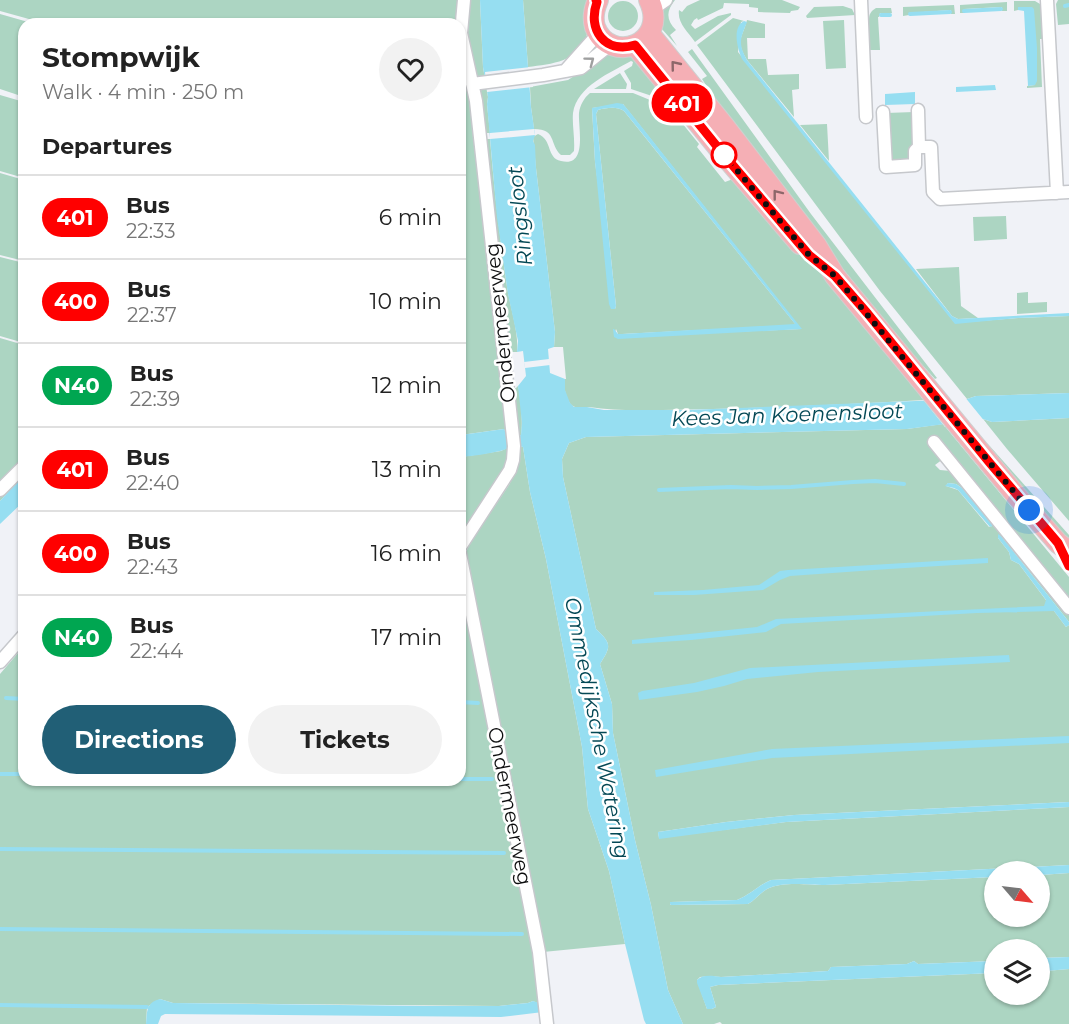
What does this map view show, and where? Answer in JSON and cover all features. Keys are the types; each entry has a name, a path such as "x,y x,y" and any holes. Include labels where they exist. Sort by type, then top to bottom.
{"main road":[{"path":"597,1 593,12 594,23 604,39 623,47 642,39 653,24 656,3"},
{"path":"642,39 725,127 816,244 835,276 976,447 1064,547 1069,566"}],"street":[{"name":"Ondermeerweg","path":"462,18 464,0"},
{"path":"861,0 866,117"},
{"path":"883,112 886,167 915,165 915,150 919,147 932,147 933,192 940,199 1063,192 1047,0"},
{"path":"472,84 565,71 604,39"},
{"name":"Ondermeerweg","path":"466,56 476,101 513,441 513,460 510,470 466,538"},
{"path":"918,110 919,147"},
{"path":"934,442 1069,608"},
{"path":"0,490 18,472"},
{"name":"Ondermeerweg","path":"466,584 539,952 547,1024"},
{"path":"0,662 18,642"}],"green space":[{"path":"0,0 480,0 483,67 488,97 490,133 486,133 486,139 490,139 504,269 517,336 517,352 509,352 513,388 518,386 520,397 521,435 507,437 504,429 466,434 466,18 25,18 0,11"},
{"path":"523,0 588,0 587,34 578,51 555,63 528,67"},
{"path":"670,0 675,0 668,15 670,23 676,30 670,35 677,46 661,28 663,27 663,13"},
{"path":"700,0 782,0 800,7 790,13 758,12 758,8 749,7 749,4 724,3 723,8 694,20 691,25 695,29 718,16 731,13 695,42 681,23 679,10 682,12 687,6"},
{"path":"1058,0 1069,0 1069,4 1065,4 1064,7 1069,7 1069,24 1058,25 1056,4"},
{"path":"623,1 634,5 638,16 634,27 623,31 612,27 608,16 612,5"},
{"path":"1014,1 1035,1 1040,4 1040,10 1043,10 1044,39 1040,39 1042,87 1027,88 1027,86 1035,85 1032,7 1018,7 1018,10 1014,11"},
{"path":"1007,2 1007,11 1002,11 1002,7 964,9 964,13 960,13 960,5"},
{"path":"954,5 955,14 951,14 951,10 909,13 903,16 903,7"},
{"path":"843,6 852,9 855,15 807,18 806,16 814,7"},
{"path":"876,8 891,8 892,13 880,13 878,17 880,50 867,50 866,20 869,20 869,16"},
{"path":"0,14 18,19 18,95 0,89"},
{"path":"733,18 744,21 741,22 738,52 955,323 1069,316 1069,393 976,396 967,399 880,291 697,45"},
{"path":"747,20 765,24 765,38 747,38 748,59 766,59 768,75 799,74 799,89 792,90 794,117 743,53 740,44"},
{"path":"844,20 846,68 826,69 823,21"},
{"path":"692,49 811,214 937,378 935,379 907,348 750,153 702,79 707,76 688,52"},
{"path":"613,53 631,55 685,120 652,96 631,89 631,83 624,71 632,66 631,61 596,81 581,95 573,113 574,151 570,155 561,155 549,134 534,129 530,87 568,80"},
{"path":"620,73 627,84 626,89 594,89"},
{"path":"590,93 633,93 650,100 682,123 699,144 697,147 725,182 733,179 837,291 911,377 906,378 924,400 662,410 616,410 572,405 567,399 565,390 563,347 554,347 555,332 533,137 538,134 543,137 556,159 569,162 575,158 580,145 579,113","holes":["623,104 801,329 614,337 616,329 618,334 622,334 796,325 624,111 611,108 598,110 596,114 615,309 595,162 592,108"]},
{"path":"0,95 18,100 18,176 0,171"},
{"path":"914,112 914,163 889,164 886,113"},
{"path":"827,124 829,161 800,125"},
{"path":"0,173 18,178 18,260 0,255"},
{"path":"1006,216 1007,239 974,241 973,217"},
{"path":"0,257 18,262 18,341 0,336"},
{"path":"959,267 961,306 978,318 958,319 952,316 916,269"},
{"path":"1028,292 1028,303 1047,302 1047,312 1017,314 1017,293"},
{"path":"0,338 18,343 18,482 0,501"},
{"path":"1069,418 1069,521 983,419 992,422"},
{"path":"943,424 1069,577 1069,603 935,438 931,440 943,459 935,465 940,470 951,471 960,478 1069,615 1069,622 1002,537 998,535 1009,552 1011,560 1019,564 1066,627 1069,625 1069,802 794,815 658,832 659,838 786,822 1069,807 1069,865 1050,866 1050,861 984,861 984,869 771,880 737,900 671,902 670,904 748,904 767,889 788,884 825,885 984,877 984,927 1050,927 1050,874 1069,873 1069,957 1050,958 1050,939 984,939 984,961 918,964 914,961 907,964 831,967 828,971 710,976 700,977 697,980 707,1009 716,1007 710,987 718,985 984,973 984,1005 1050,1005 1050,971 1069,969 1069,1024 722,1024 720,1022 683,1024 668,990 613,733 612,704 600,664 608,645 596,629 563,477 562,459 569,443 586,437 907,429","holes":["948,483 962,488 992,524 992,526 989,527 958,490 946,486"]},
{"path":"987,443 1069,535 1069,541 1019,486"},
{"path":"520,446 523,447 530,492 546,559 582,747 588,809 609,871 625,944 543,952 466,567 466,552 470,543 509,485 515,472"},
{"path":"509,447 508,462 501,477 466,529 466,456 501,451"},
{"path":"466,615 537,973 541,1005 533,1001 499,1006 173,1003 160,999 147,1007 146,1024 0,1024 0,674 18,653 18,786 466,786"}],"water":[{"path":"480,0 523,0 535,135 533,141 555,332 554,347 548,349 550,373 565,379 565,390 574,407 604,410 688,410 1069,393 1069,418 992,422 983,419 907,429 586,437 569,443 562,459 563,477 596,629 608,645 600,664 612,704 613,733 668,990 683,1024 646,1024 644,1020 609,871 588,809 582,747 546,559 530,492 523,447 514,446 490,453 466,456 466,434 504,429 508,437 521,435 518,386 526,376 523,351 517,352 518,341 508,294 497,217 488,97 483,67"},
{"path":"1018,7 1034,9 1037,48 1035,85 1028,86 1024,11 1018,10"},
{"path":"747,22 741,45 747,60 952,316 958,319 1069,313 1069,316 955,324 742,59 737,44 737,33 740,24"},
{"path":"995,85 996,90 956,92 956,87"},
{"path":"915,92 915,104 885,105 885,94"},
{"path":"623,104 629,111 802,329 618,339 614,337 613,329 618,334 622,334 795,324 624,111 618,108 598,110 596,114 616,306 615,309 611,309 595,162 592,108"},
{"path":"18,482 18,507 0,524 0,501"},
{"path":"948,483 962,488 993,524 992,526 990,527 958,490 945,486"},
{"path":"998,534 1069,622 1069,625 1066,627 1054,611 977,613 781,624 766,632 632,644 632,640 757,627 776,619 1044,606 1046,600 1019,564 1011,560"},
{"path":"988,558 988,563 790,576 763,590 694,595 654,595 654,592 759,585 780,571 788,570"},
{"path":"1009,655 1010,662 818,672 747,679 697,692 639,700 638,693 694,683 750,668"},
{"path":"1069,736 1069,743 772,758 656,777 655,770 772,749"},
{"path":"1069,802 1069,807 786,822 659,839 658,832 794,815"},
{"path":"1069,865 1069,873 1050,874 1050,866"},
{"path":"984,869 984,877 825,885 788,884 767,889 748,904 670,904 670,902 737,900 771,880"},
{"path":"1069,957 1069,969 1050,971 1050,958"},
{"path":"914,961 918,964 984,961 984,973 718,985 710,987 716,1007 712,1009 707,1009 697,983 699,978 705,976 828,971 831,967 907,964"},
{"path":"160,999 173,1003 424,1006 499,1006 533,1001 539,1003 543,1012 501,1017 165,1014 161,1016 158,1024 146,1024 150,1005"}],"pier":[{"path":"531,67 533,87 487,92 485,72"},
{"path":"534,129 535,135 490,139 490,133"},
{"path":"549,359 550,365 525,368 524,362"},
{"path":"964,396 986,423 945,427 921,397"}],"waterway":[{"path":"1065,6 1069,5"},
{"path":"964,11 1001,9"},
{"path":"910,14 950,12"},
{"path":"881,15 890,15"},
{"path":"659,490 791,487 875,481 904,484"},
{"path":"6,698 18,699"},
{"path":"466,702 478,703"},
{"path":"0,774 18,774"},
{"path":"466,779 492,779"},
{"path":"0,849 504,853"},
{"path":"0,929 522,934"},
{"path":"0,1005 147,1007"}],"bus line":[{"name":"401","path":"596,0 593,12 598,33 604,40 616,46 635,45 809,255 835,276 868,314 1015,494 1058,543 1069,566"}],"route":[{"path":"724,155 809,255 835,276 1029,510"}],"water label":[{"name":"Ringsloot","path":"520,216"},
{"name":"Kees Jan Koenensloot","path":"787,415"},
{"name":"Ommedijksche Watering","path":"597,728"}]}
